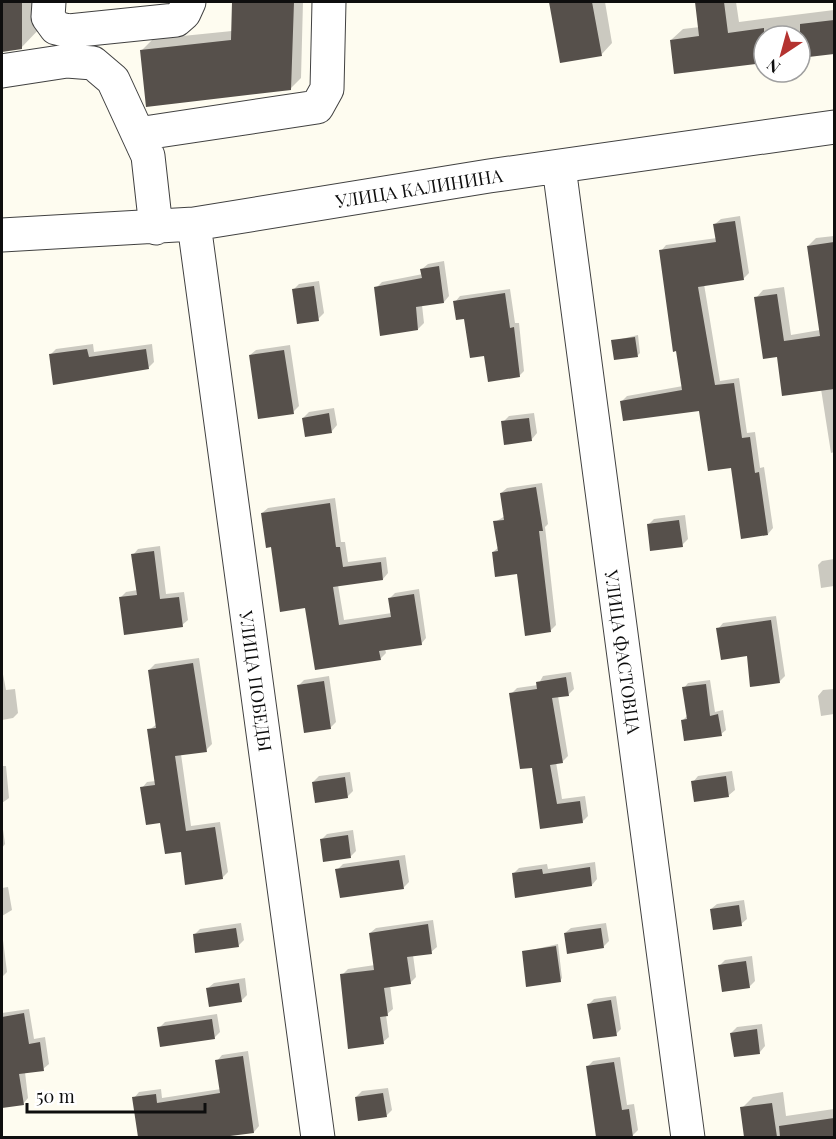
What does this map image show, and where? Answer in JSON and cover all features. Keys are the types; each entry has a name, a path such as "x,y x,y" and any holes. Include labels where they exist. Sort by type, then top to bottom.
{"street":[{"path":"49,2 48,16 68,46 93,63 113,81 148,156 156,228"},
{"path":"2,71 68,46 176,20 184,13 189,2"},
{"path":"138,134 317,107 327,89 329,2"},
{"name":"УЛИЦА КАЛИНИНА","path":"2,235 156,228 194,224 559,167 834,128"},
{"name":"УЛИЦА ФАСТОВЦА","path":"559,167 688,1137"},
{"name":"УЛИЦА ПОБЕДЫ","path":"194,224 318,1137"}],"building":[{"path":"2,2 22,2 22,49 2,52"},
{"path":"232,2 294,2 291,90 146,107 140,50 231,40"},
{"path":"549,2 592,2 602,56 560,63"},
{"path":"695,2 724,2 728,33 752,30 752,64 674,74 670,40 699,36"},
{"path":"834,20 834,54 812,57 812,24 800,24"},
{"path":"735,221 744,280 698,287 715,385 734,383 742,438 750,437 755,473 759,472 768,535 741,539 731,468 708,471 699,411 623,421 620,401 682,390 676,351 673,352 659,250 716,242 713,224"},
{"path":"834,242 834,389 782,396 777,357 763,359 754,297 777,294 784,341 820,336 807,246"},
{"path":"439,266 444,303 416,307 418,330 380,336 374,287 422,278 420,269"},
{"path":"314,286 319,321 297,324 292,289"},
{"path":"505,293 510,328 514,327 520,377 488,382 484,356 470,358 464,319 456,320 453,301"},
{"path":"635,337 638,357 614,360 611,340"},
{"path":"87,349 89,357 146,349 149,369 53,385 49,354"},
{"path":"284,350 294,414 258,419 249,355"},
{"path":"329,413 332,433 305,437 302,418"},
{"path":"529,418 532,441 504,445 501,421"},
{"path":"536,487 543,531 539,531 551,632 525,636 517,574 495,577 492,552 498,551 493,521 504,520 500,493"},
{"path":"330,503 336,547 340,547 343,567 381,562 383,580 333,587 339,625 391,617 388,598 414,594 422,645 379,651 381,660 315,670 305,608 280,612 271,547 266,548 261,513"},
{"path":"679,520 683,547 650,551 647,524"},
{"path":"154,551 160,599 179,597 183,627 124,635 119,597 137,595 131,554"},
{"path":"771,620 780,683 750,687 747,656 721,660 716,628"},
{"path":"193,663 207,752 175,756 186,831 215,827 223,879 185,885 181,852 165,854 160,823 146,825 140,787 155,785 147,729 156,728 148,670"},
{"path":"566,677 569,696 552,698 563,763 550,765 557,804 580,801 583,823 540,829 532,768 520,769 509,693 537,689 536,682"},
{"path":"324,681 331,729 304,733 297,685"},
{"path":"706,684 710,716 718,714 722,736 684,741 681,720 687,719 682,687"},
{"path":"726,776 729,797 694,802 691,781"},
{"path":"345,777 348,798 315,803 312,782"},
{"path":"348,835 351,858 323,862 320,839"},
{"path":"399,860 404,889 340,898 335,869"},
{"path":"590,867 592,886 515,898 512,873 542,869 543,874"},
{"path":"739,905 742,926 713,930 710,909"},
{"path":"428,924 432,954 407,957 411,984 384,988 388,1016 380,1017 384,1044 348,1049 340,974 374,970 369,933"},
{"path":"236,928 239,947 195,953 193,934"},
{"path":"601,928 604,948 567,954 564,933"},
{"path":"556,946 561,982 526,987 522,951"},
{"path":"746,961 750,988 722,992 718,965"},
{"path":"239,983 242,1002 209,1007 206,988"},
{"path":"611,1000 617,1036 593,1039 587,1004"},
{"path":"24,1013 29,1044 40,1042 44,1071 19,1074 24,1105 2,1108 2,1017"},
{"path":"212,1019 215,1039 160,1047 157,1027"},
{"path":"757,1029 760,1054 734,1057 730,1033"},
{"path":"243,1056 254,1133 222,1137 138,1137 132,1097 156,1094 157,1103 220,1093 215,1060"},
{"path":"614,1062 622,1110 629,1109 633,1137 596,1137 586,1066"},
{"path":"383,1093 387,1117 358,1121 355,1097"},
{"path":"772,1103 777,1137 744,1137 740,1107"},
{"path":"834,1118 834,1137 780,1137 779,1126"}]}
